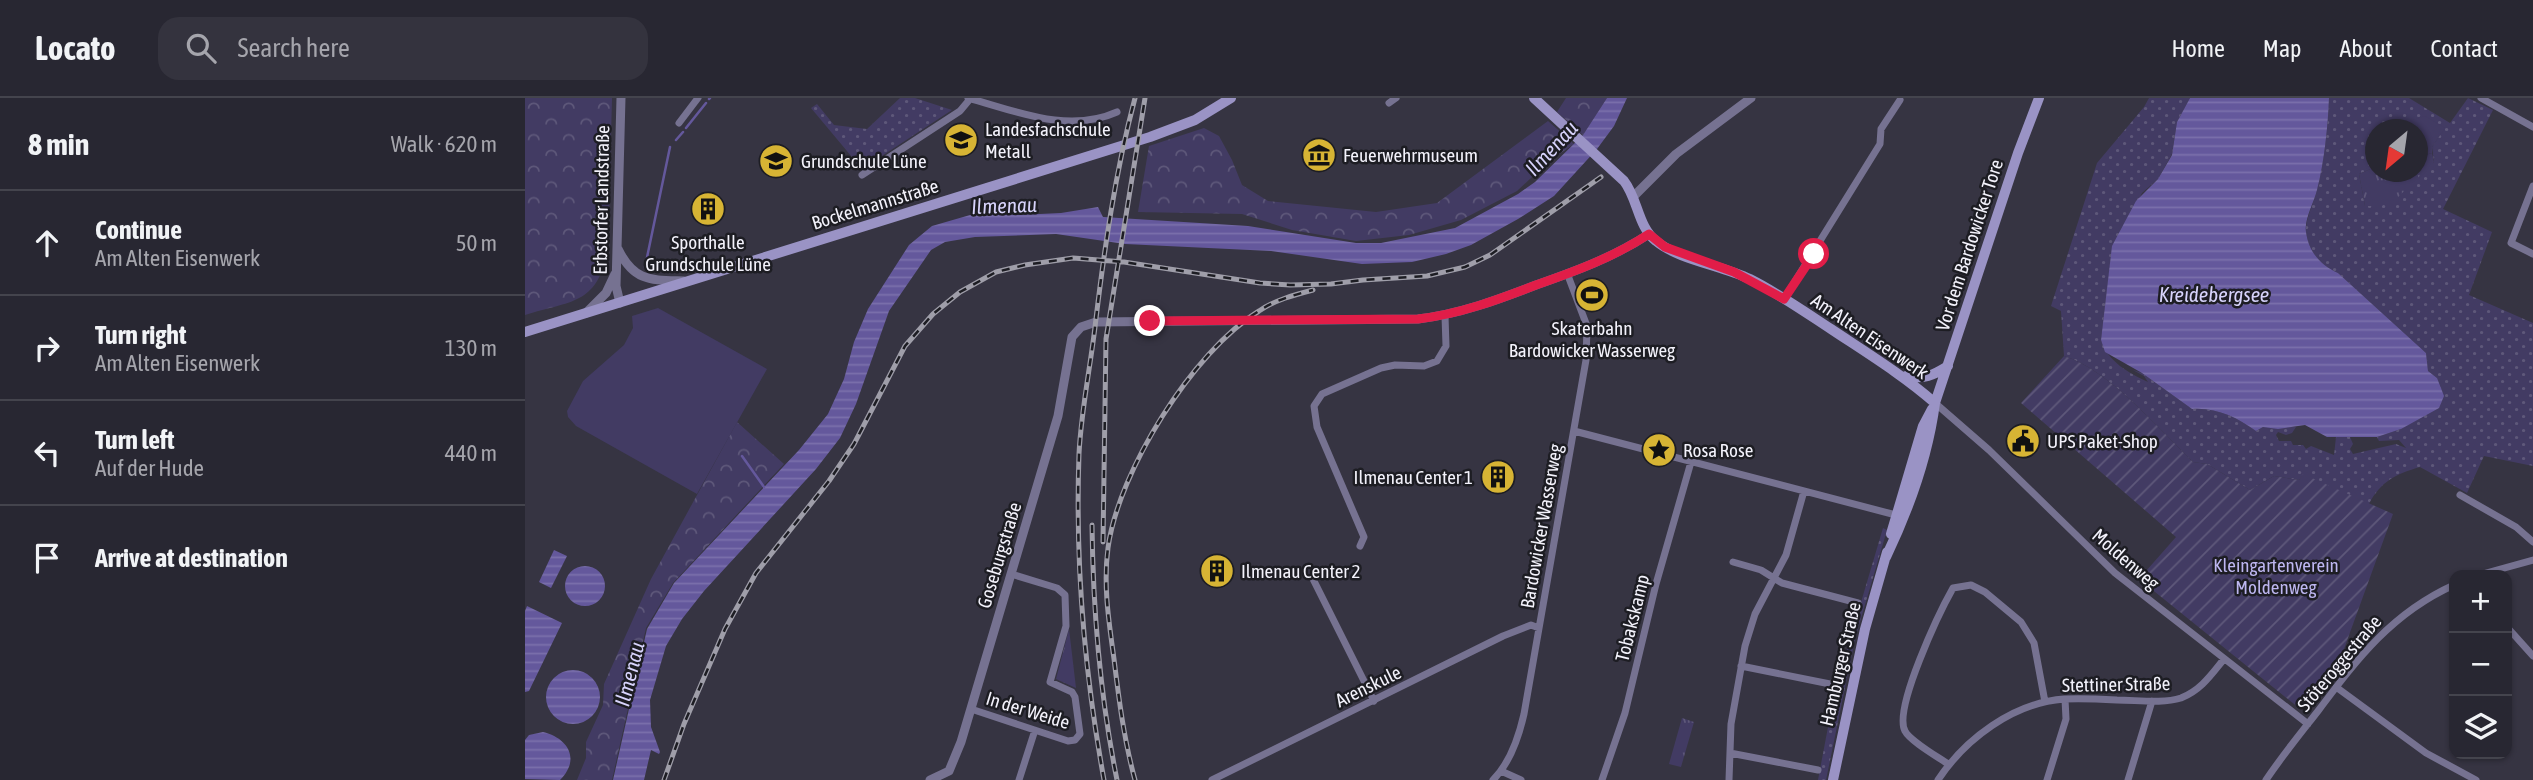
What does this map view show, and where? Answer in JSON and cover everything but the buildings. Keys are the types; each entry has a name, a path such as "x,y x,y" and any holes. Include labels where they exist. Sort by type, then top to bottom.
{"main road":[{"name":"Bockelmannstraße","path":"525,332 1150,137 1195,120 1231,98"},
{"path":"1534,98 1624,181 1635,196 1649,234"},
{"name":"Vor dem Bardowicker Tore","path":"1886,557 1923,426 1935,403 2018,153 2039,98"},
{"name":"Am Alten Eisenwerk","path":"1649,234 1665,247 1734,272 1784,299 1901,375 1935,403"},
{"path":"1901,375 1927,377 1948,366"},
{"name":"Vor dem Bardowicker Tore","path":"1886,557 1905,518 1931,429 1935,403"},
{"name":"Hamburger Straße","path":"1833,780 1865,629 1886,557"}],"street":[{"name":"Erbstorfer Landstraße","path":"620,303 616,286 621,98"},
{"path":"678,123 698,98"},
{"path":"862,175 960,111 969,98 996,102 1042,118 1073,122 1099,119 1117,112"},
{"path":"1389,103 1396,98"},
{"path":"1635,196 1677,154 1751,98"},
{"path":"2481,98 2533,127"},
{"name":"Am Alten Eisenwerk","path":"1784,299 1879,144 1881,129 1900,100"},
{"path":"2533,186 2511,243 2533,254"},
{"path":"1360,546 1364,537 1317,427 1314,406 1322,394 1381,368 1395,365 1424,366 1437,361 1443,356 1446,346 1445,316 1611,257 1649,234"},
{"path":"617,248 628,267 639,276 686,281"},
{"path":"586,313 606,293 617,269"},
{"name":"Bardowicker Wasserweg","path":"1493,780 1501,771 1522,721 1574,431 1588,336 1587,326 1567,273"},
{"name":"Goseburgstraße","path":"930,780 949,771 971,709 1058,416 1072,337 1081,327 1096,321 1418,319 1445,316"},
{"name":"Moldenweg","path":"1935,403 1983,444 2115,572 2308,724"},
{"path":"1574,431 1896,515"},
{"name":"Tobakskamp","path":"1602,780 1626,707 1655,584 1691,462"},
{"path":"1729,780 1732,717 1741,666 1755,614 1792,540 1804,491"},
{"path":"2460,495 2516,527 2533,542"},
{"path":"2498,570 2533,560"},
{"path":"1733,562 1761,569 1782,583 1858,603"},
{"name":"In der Weide","path":"971,709 1068,741 1075,740 1080,734 1075,696 1050,682 1066,626 1065,595 1057,588 1011,574"},
{"path":"1312,577 1374,701"},
{"path":"1948,764 1905,733 1903,723 1911,686 1926,640 1953,588 1971,585 1985,592 2021,622 2035,643 2045,702"},
{"name":"Stöteroggestraße","path":"2269,779 2336,687 2386,628 2422,601 2449,588"},
{"name":"Arenskule","path":"1212,780 1503,636 1531,625 1539,628"},
{"path":"2512,633 2533,656"},
{"name":"Stettiner Straße","path":"1938,780 1948,764 1971,740 2005,717 2045,702 2066,699 2178,699 2194,692 2224,659"},
{"path":"1741,666 1835,685"},
{"path":"2336,687 2417,747 2476,780"},
{"path":"2047,780 2066,719 2066,699"},
{"path":"2128,780 2152,701"},
{"path":"1019,780 1035,730"},
{"path":"1730,753 1818,769"},
{"path":"1501,771 1521,780"}],"green space":[{"path":"525,98 612,98 608,249 603,267 590,291 569,302 525,315"},
{"path":"900,98 915,98 952,110 862,169 811,108 817,104 834,125 867,129"},
{"path":"1566,98 1607,98 1583,135 1557,112"},
{"path":"2149,98 2190,98 2177,122 2172,154 2158,179 2142,193 2111,257 2101,340 2114,361 2148,382 2144,376 2133,370 2142,373 2192,409 2225,414 2256,431 2263,427 2296,427 2292,433 2286,435 2278,432 2276,435 2279,441 2291,441 2293,445 2303,445 2306,449 2311,446 2334,455 2336,437 2350,437 2353,454 2396,444 2406,448 2399,440 2379,441 2377,437 2401,429 2437,378 2428,371 2426,353 2338,273 2321,262 2310,246 2306,232 2322,168 2329,98 2409,98 2450,123 2468,98 2493,110 2443,209 2492,232 2469,295 2533,323 2533,466 2484,456 2467,493 2420,467 2390,480 2369,504 2303,475 2299,480 2274,476 2250,490 2207,464 2193,462 2149,417 2098,373 2064,356 2061,311 2051,306 2097,163"},
{"path":"2425,116 2445,128 2432,147 2432,153 2428,154 2428,119 2416,119"},
{"path":"1548,121 1574,144 1549,161 1517,191 1461,220 1409,235 1356,241 1292,230 1242,214 1138,212 1149,146 1204,128 1219,136 1242,185 1268,201 1376,212 1437,203"},
{"path":"2432,153 2434,162 2428,168 2428,154"},
{"path":"2365,171 2365,182 2413,182 2396,199 2381,206 2365,206 2359,174"},
{"path":"658,308 767,369 697,494 576,426 568,417 567,411 583,381 624,345 633,328 632,316"},
{"name":"Kleingartenverein Moldenweg","path":"2064,356 2098,373 2149,417 2193,462 2207,464 2250,490 2274,476 2299,480 2303,474 2393,514 2336,671 2308,704 2299,708 2139,579 2176,537 2021,403"},
{"path":"737,422 784,464 673,583 646,628 612,780 577,780 586,758 586,742 603,705 604,684 651,579"},
{"path":"1883,528 1887,530 1855,639 1826,780 1818,780 1835,690"},
{"path":"1069,629 1076,688 1056,679"},
{"path":"1682,718 1694,722 1681,767 1669,764"}],"water":[{"path":"1607,98 1627,98 1614,126 1597,149 1554,196 1471,245 1412,262 1362,264 1271,251 1125,244 1056,234 975,237 945,242 931,250 889,311 856,404 840,438 816,469 704,591 682,619 666,646 650,700 651,727 660,752 659,754 651,750 644,780 613,780 647,629 674,583 799,450 828,414 844,379 854,342 868,309 909,245 932,226 977,213 1061,213 1098,207 1103,217 1248,226 1356,243 1381,243 1455,228 1518,194 1535,182 1583,135"},
{"name":"Kreidebergsee","path":"2190,98 2329,98 2322,168 2306,227 2310,246 2321,262 2338,273 2426,353 2428,371 2437,378 2444,396 2439,408 2401,429 2377,437 2327,437 2305,425 2278,429 2263,427 2256,431 2225,414 2192,409 2142,373 2105,352 2101,340 2112,246 2136,201 2158,179 2172,155 2177,122"},
{"path":"554,550 567,556 551,588 539,582"},
{"path":"585,566 599,572 605,586 599,600 585,606 571,600 565,586 571,572"},
{"path":"527,606 562,623 529,691 525,692 525,611"},
{"path":"573,670 592,678 600,697 592,716 573,724 554,716 546,697 554,678"},
{"path":"543,732 559,739 569,750 570,764 560,780 525,779 525,740 529,735"}],"waterway":[{"path":"686,128 706,103"},
{"path":"676,140 683,132"},
{"path":"645,267 670,147"},
{"path":"742,456 764,487"}],"railway":[{"path":"1104,780 1086,658 1078,537 1079,454 1106,241 1135,98"},
{"path":"1103,542 1106,339 1145,98"},
{"path":"664,780 684,724 725,629 756,573 829,481 854,444 905,346 933,314 960,292 996,272 1073,258 1124,262 1260,283 1290,285 1427,276 1465,267 1490,255 1601,177"},
{"path":"1135,780 1120,705 1106,590 1108,548 1115,518 1143,450 1163,416 1209,354 1234,330 1265,307 1313,290"},
{"path":"1092,525 1099,653 1117,780"}],"place":[{"name":"Landesfachschule Metall","path":"961,140"},
{"name":"Feuerwehrmuseum","path":"1319,155"},
{"name":"Grundschule Lüne","path":"776,161"},
{"name":"Sporthalle Grundschule Lüne","path":"708,209"},
{"name":"Skaterbahn Bardowicker Wasserweg","path":"1592,295"},
{"name":"UPS Paket-Shop","path":"2023,441"},
{"name":"Rosa Rose","path":"1659,450"},
{"name":"Ilmenau Center 1","path":"1498,477"},
{"name":"Ilmenau Center 2","path":"1217,571"}],"route":[{"path":"1150,321 1418,319 1445,316 1611,257 1649,234 1655,241 1675,252 1734,272 1784,299 1814,254"}],"water label":[{"name":"Ilmenau","path":"1551,148"},
{"name":"Ilmenau","path":"1004,205"},
{"name":"Ilmenau","path":"629,674"}]}
